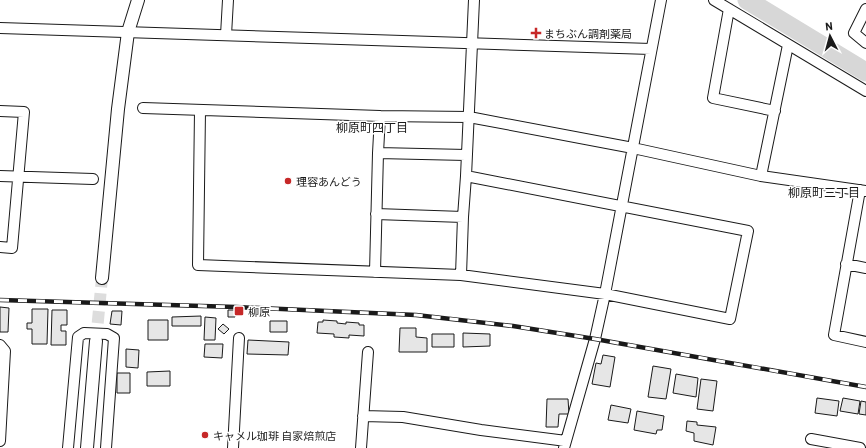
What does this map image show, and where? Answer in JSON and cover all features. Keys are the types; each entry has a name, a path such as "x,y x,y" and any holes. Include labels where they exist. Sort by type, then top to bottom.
{"street":[{"path":"102,278 118,109 128,32 138,0"},
{"path":"226,35 228,0"},
{"path":"461,275 474,0"},
{"path":"363,416 402,417 565,444 595,339 605,294 661,0"},
{"path":"714,0 866,91"},
{"path":"729,9 712,98 775,111"},
{"path":"866,9 854,33 866,42"},
{"path":"0,28 651,49"},
{"path":"761,176 788,45"},
{"path":"143,108 380,116 469,117 633,148 761,176 863,191 846,264 834,335 866,342"},
{"path":"0,111 24,112 12,248 0,247"},
{"path":"200,111 198,265 461,275 605,294 730,318 748,231 466,176"},
{"path":"375,272 380,116"},
{"path":"378,153 466,154"},
{"path":"0,176 93,179"},
{"path":"376,214 463,217"},
{"path":"846,264 866,268"},
{"path":"68,448 78,338 84,333 107,334 114,338 106,448"},
{"path":"233,448 239,338"},
{"path":"87,448 96,341"},
{"path":"0,345 6,351 0,441"},
{"path":"361,448 368,352"},
{"path":"811,439 860,448"}],"building":[{"path":"0,307 9,308 8,332 0,332"},
{"path":"32,309 48,309 47,344 32,344 32,329 27,329 27,323 32,323"},
{"path":"52,310 67,310 67,325 61,325 61,331 66,331 66,345 51,345"},
{"path":"228,310 235,310 235,317 228,317"},
{"path":"112,311 122,311 121,325 110,324"},
{"path":"201,316 201,326 172,326 172,317"},
{"path":"205,317 216,318 215,340 204,340"},
{"path":"148,320 168,320 168,340 148,340"},
{"path":"323,320 337,321 337,323 346,324 346,322 359,323 359,325 364,325 364,336 349,335 349,338 334,337 334,334 317,333 318,322 323,322"},
{"path":"270,321 287,321 287,332 270,332"},
{"path":"223,324 229,329 224,334 218,329"},
{"path":"400,328 416,328 416,337 427,338 427,352 399,352"},
{"path":"463,333 490,334 490,346 463,347"},
{"path":"432,334 454,334 454,347 432,347"},
{"path":"248,340 289,342 288,355 247,354"},
{"path":"205,344 223,344 222,358 204,357"},
{"path":"126,349 139,350 138,368 126,367"},
{"path":"603,355 615,357 610,387 592,384 596,363 601,364"},
{"path":"653,366 671,369 666,399 648,397"},
{"path":"170,371 170,386 147,386 147,372"},
{"path":"117,373 130,373 130,393 117,393"},
{"path":"676,374 698,378 696,397 673,393"},
{"path":"701,379 717,381 713,411 697,409"},
{"path":"817,398 839,401 837,416 815,413"},
{"path":"843,398 860,401 858,414 840,411"},
{"path":"547,399 568,399 569,414 559,414 558,427 546,427"},
{"path":"861,401 866,402 866,415 859,414"},
{"path":"611,405 631,409 628,423 608,420"},
{"path":"637,411 664,416 662,430 657,430 656,434 634,430"},
{"path":"687,421 697,422 697,425 716,427 713,445 694,441 694,433 686,431"}],"waterway":[{"path":"747,0 866,72"}],"tunnel":[{"path":"96,341 102,278"}],"railway":[{"path":"0,300 236,307 416,315 513,326 595,339 866,387"}],"place":[{"name":"まちぶん調剤薬局","path":"536,33"},
{"name":"理容あんどう","path":"288,181"},
{"name":"柳原","path":"239,311"},
{"name":"キャメル珈琲 自家焙煎店","path":"205,435"}],"district":[{"name":"柳原町四丁目","path":"372,127"},
{"name":"柳原町三丁目","path":"824,192"}]}
